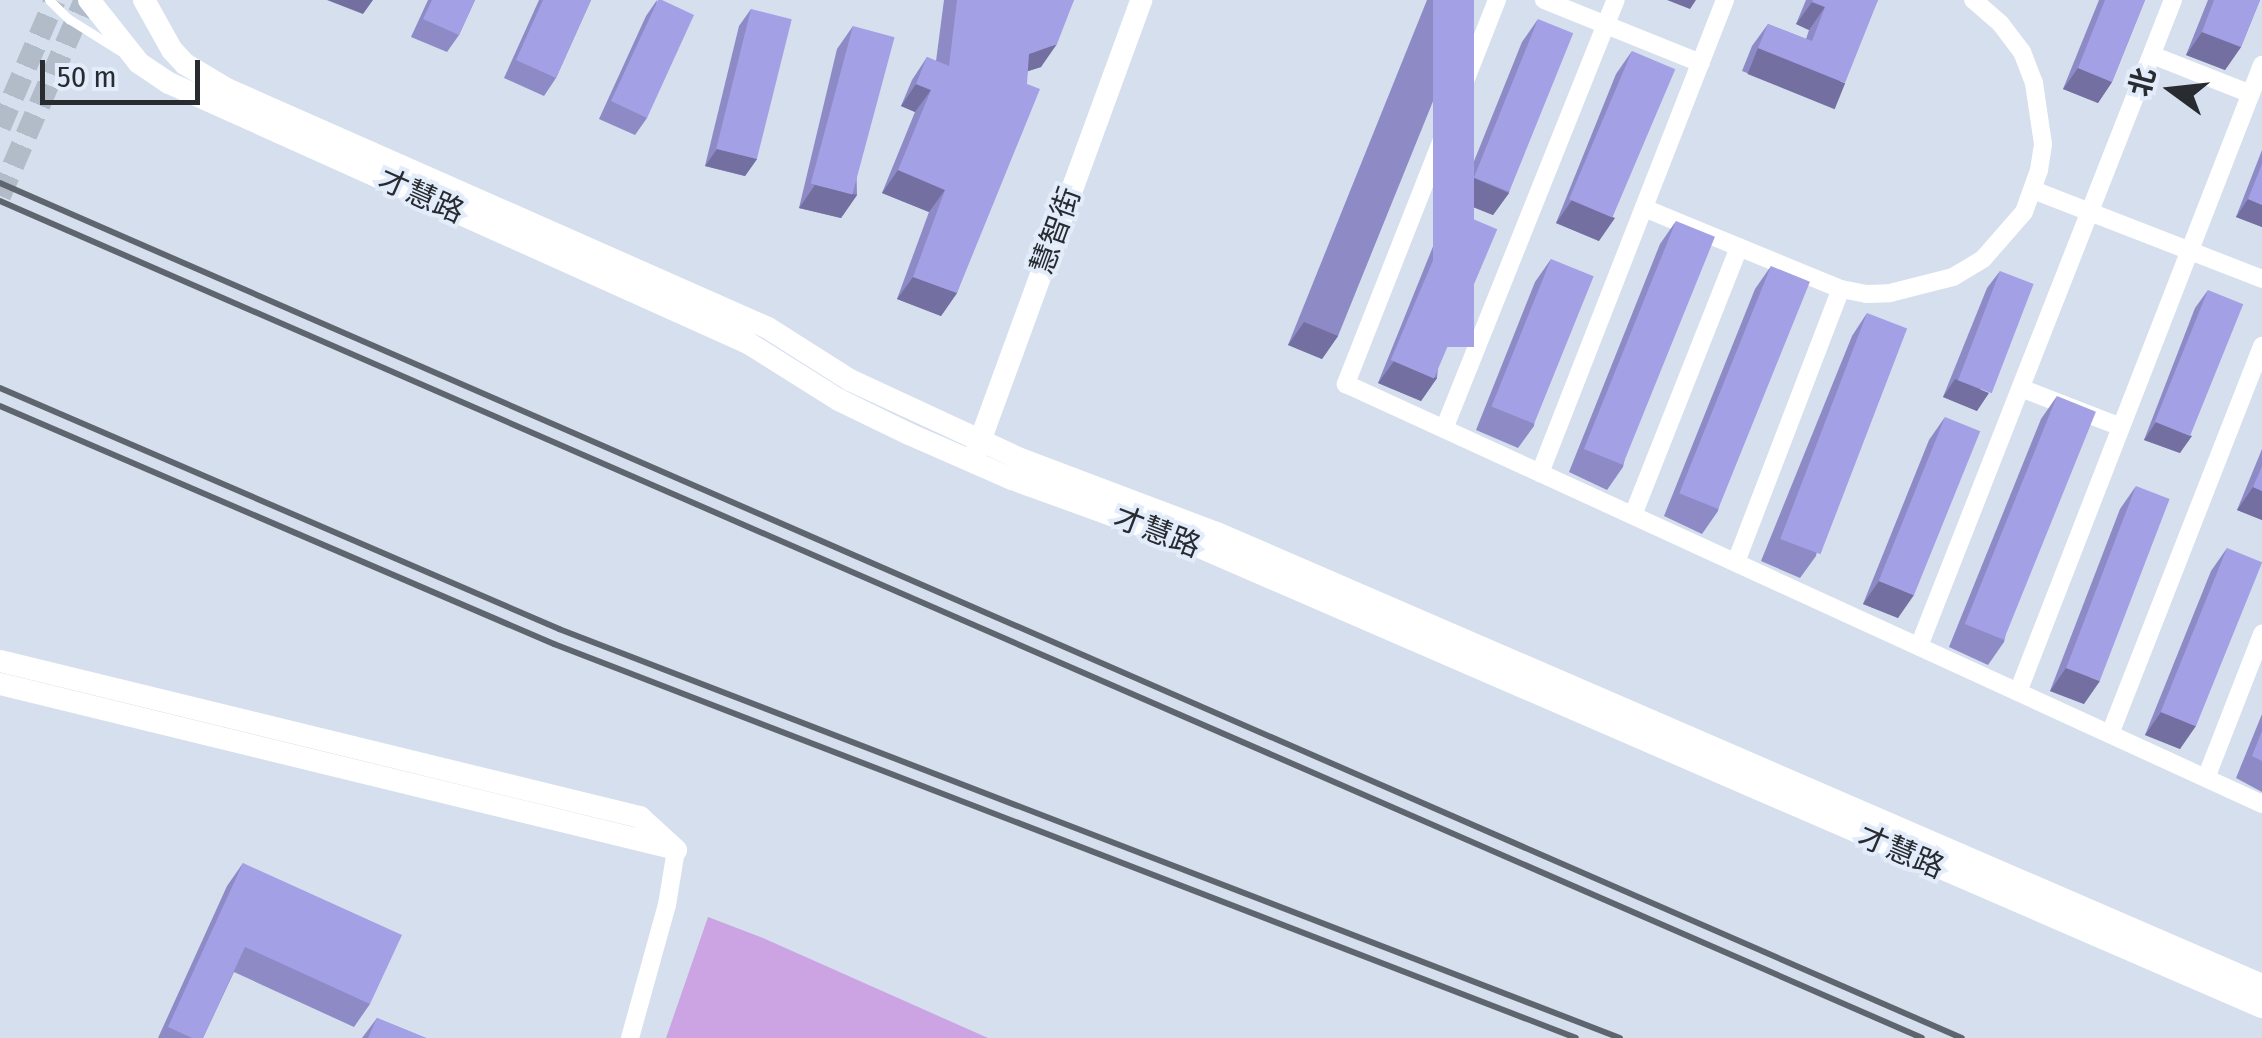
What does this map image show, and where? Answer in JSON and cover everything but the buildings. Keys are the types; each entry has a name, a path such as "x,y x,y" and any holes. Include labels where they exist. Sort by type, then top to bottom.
{"street":[{"name":"才慧路","path":"89,0 139,63 169,83 748,342 838,400 1201,526 2262,986"},
{"name":"才慧路","path":"144,0 172,50 186,64 227,88 768,328 969,448 2262,1007"},
{"name":"慧智街","path":"969,448 1126,0"},
{"name":"慧智街","path":"969,448 1141,0"},
{"path":"1496,0 1346,384 2262,804"},
{"path":"1544,0 1701,63"},
{"path":"1444,429 1616,0"},
{"path":"1540,473 1725,0"},
{"path":"1644,208 1841,289 1890,293 1953,277 1983,259 2008,234 2033,190 2043,144 2034,83 2022,52 2002,24 1973,0"},
{"path":"1919,646 2173,0"},
{"path":"2152,55 2251,94"},
{"path":"2018,692 2262,65"},
{"path":"2033,190 2262,280"},
{"path":"1633,516 1739,247"},
{"path":"1736,562 1841,289"},
{"path":"2110,734 2262,346"},
{"path":"2021,388 2121,427"},
{"path":"2206,778 2262,634"},
{"path":"0,661 640,816 676,850"},
{"path":"0,684 676,850"},
{"path":"630,1038 667,905 676,850"}],"lane":[{"path":"50,0 68,18 139,63"}],"shaded area":[{"path":"708,917 763,938 988,1038 666,1038"}],"tunnel":[{"path":"0,127 55,0"},
{"path":"0,196 85,0"}],"railway":[{"path":"0,183 1962,1038"},
{"path":"0,201 1922,1038"},
{"path":"0,388 559,629 1620,1038"},
{"path":"0,406 554,644 1576,1038"}]}
